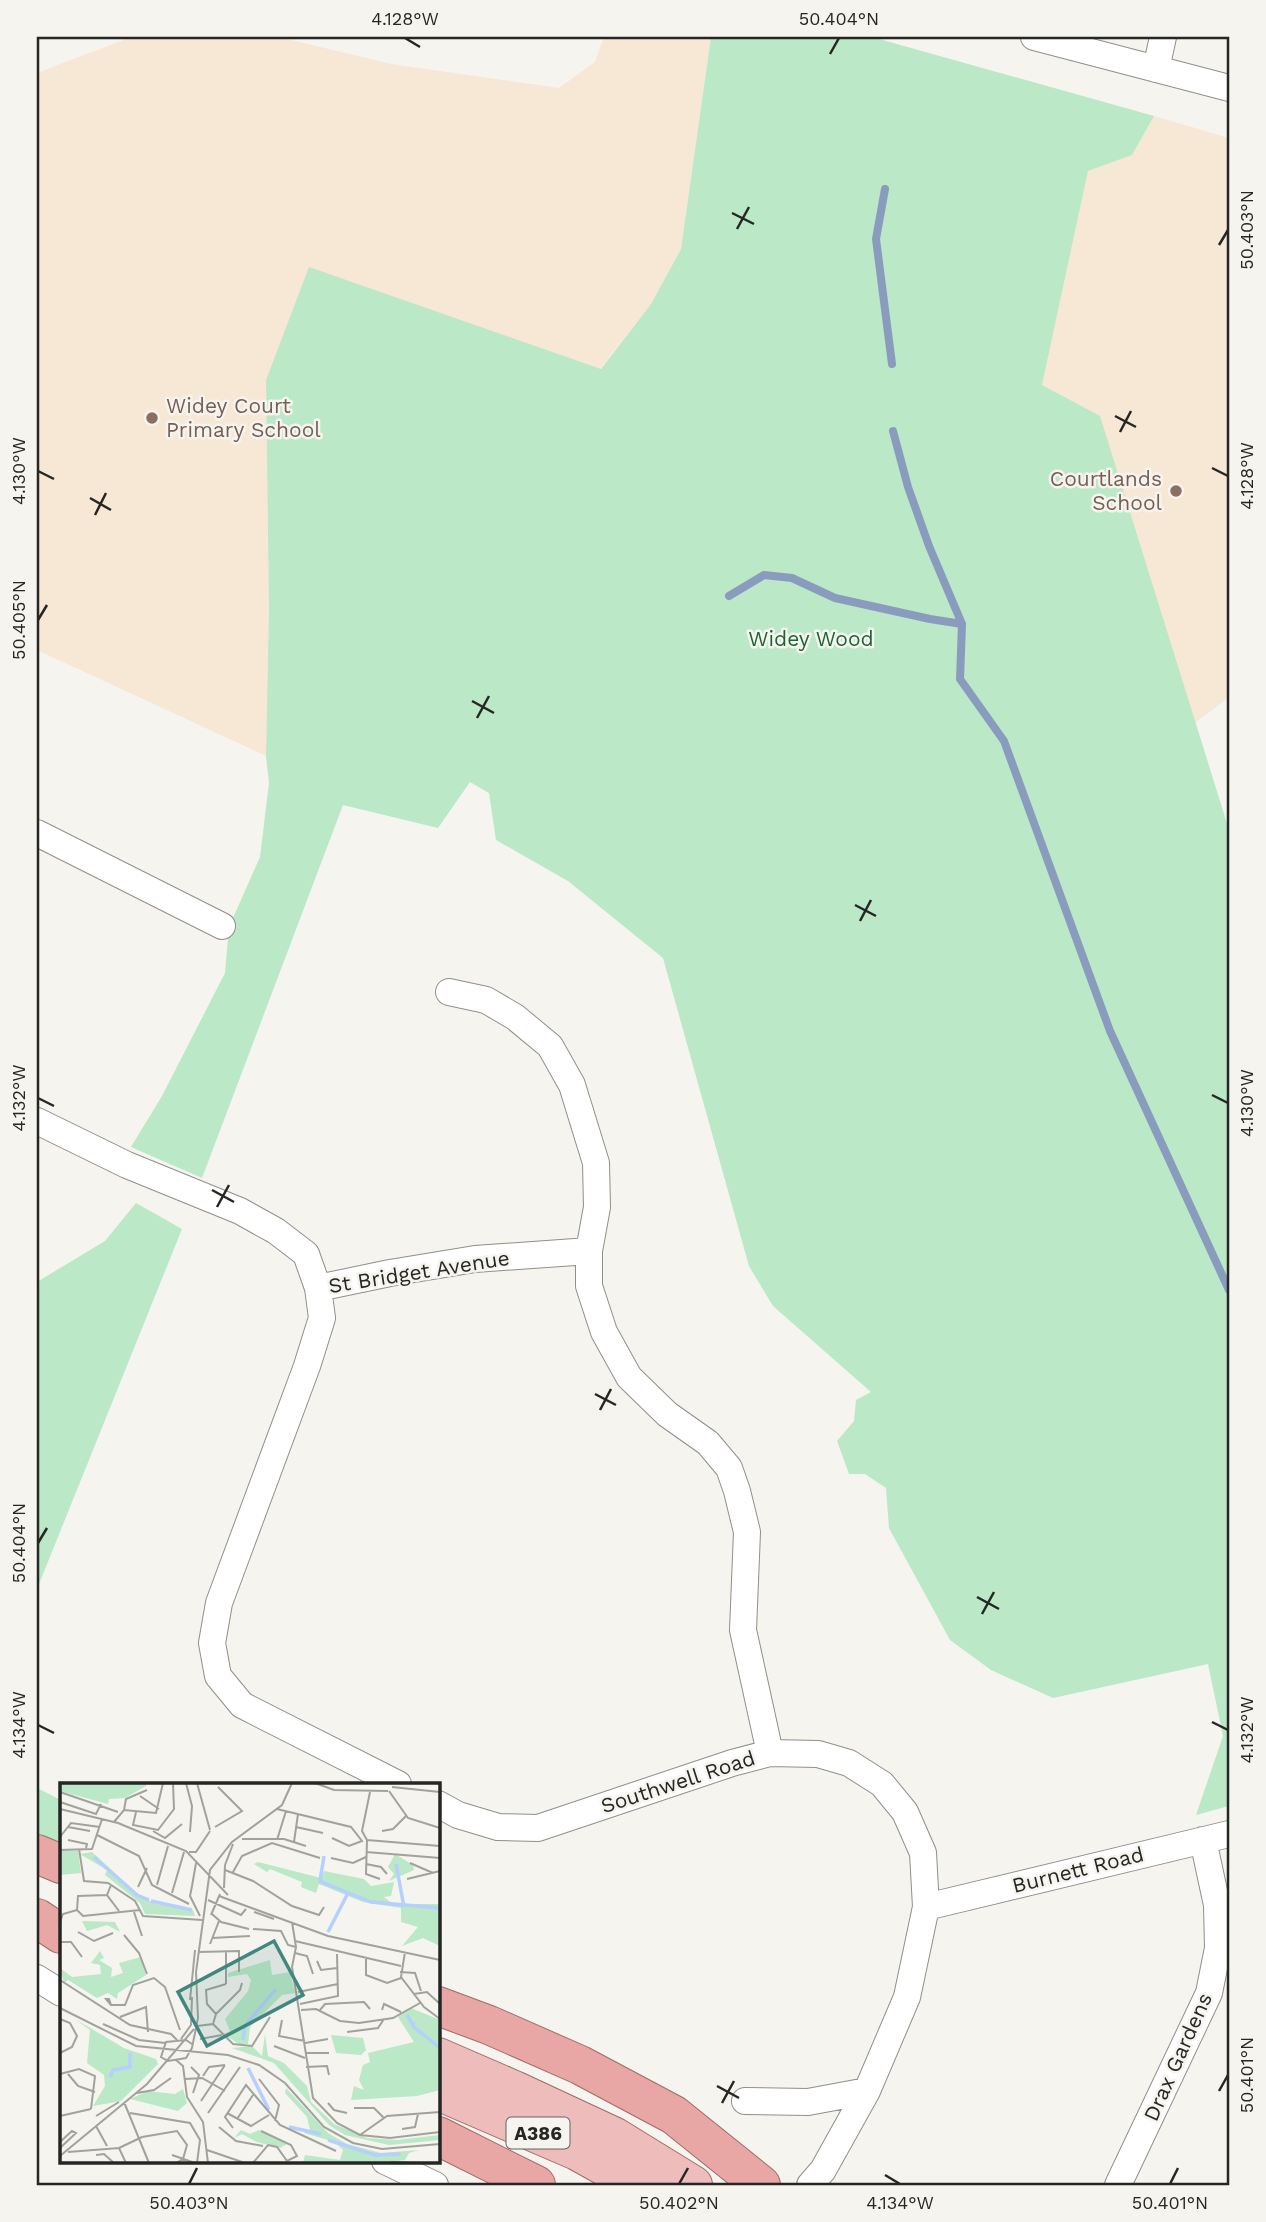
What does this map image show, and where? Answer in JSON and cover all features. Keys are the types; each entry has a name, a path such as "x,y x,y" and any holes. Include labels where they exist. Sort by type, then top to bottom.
{"highway":[{"path":"37,1854 60,1864"},
{"path":"37,1916 60,1933"},
{"path":"439,2006 580,2065 674,2115 761,2185"},
{"path":"439,2136 536,2185"}],"main road":[{"path":"37,1866 60,1880"},
{"path":"37,1916 60,1925"},
{"name":"A386","path":"439,2057 615,2137 693,2185"},
{"name":"A386","path":"439,2091 577,2151 636,2184"}],"street":[{"path":"1034,37 1229,88"},
{"path":"1156,69 1163,37"},
{"path":"37,833 222,926"},
{"path":"449,992 486,1000 514,1017 550,1046 572,1085 596,1163 597,1207 589,1251 589,1286 604,1332 629,1377 667,1414 708,1443 729,1468 737,1491 747,1532 743,1630 770,1753"},
{"path":"37,1121 127,1165 240,1211 276,1230 306,1254 318,1288 322,1318 307,1366 219,1603 212,1643 218,1676 242,1705 396,1783"},
{"name":"St Bridget Avenue","path":"318,1288 475,1259 589,1251"},
{"name":"Southwell Road","path":"439,1805 458,1815 498,1827 538,1828 732,1763 770,1753 818,1754 849,1763 881,1784 905,1812 923,1853 926,1907 907,1997 867,2091 822,2170 810,2185"},
{"name":"Burnett Road","path":"926,1907 1229,1834"},
{"name":"Drax Gardens","path":"1118,2185 1209,1993 1218,1948 1217,1905 1203,1840"},
{"path":"37,1978 60,1992"},
{"path":"746,2101 808,2102 867,2091"},
{"path":"387,2162 435,2185"}],"shaded area":[{"name":"Widey Court Primary School","path":"279,37 391,64 559,88 595,62 604,37 711,37 681,249 651,304 600,369 309,268 266,380 269,609 266,756 37,650 37,73 129,38"},
{"name":"Courtlands School","path":"1154,116 1229,138 1229,697 1195,723 1100,417 1042,385 1088,171 1132,155"}],"green space":[{"name":"Widey Wood","path":"711,37 872,37 1154,116 1132,155 1088,171 1042,385 1100,416 1229,830 1229,1806 1196,1815 1223,1736 1208,1664 1053,1698 991,1670 950,1640 889,1528 886,1488 865,1474 849,1474 837,1441 854,1421 856,1400 871,1392 773,1306 749,1266 663,958 568,881 496,840 489,793 470,782 438,828 343,805 202,1178 131,1147 162,1096 225,973 229,927 260,857 269,783 266,756 269,609 266,380 309,267 601,369 651,304 681,249"},
{"path":"136,1203 182,1229 37,1589 37,1282 105,1241"},
{"path":"37,1788 60,1800 60,1852 37,1840"}],"waterway":[{"path":"885,189 876,239 892,364"},
{"path":"893,431 908,487 929,546 962,624 960,679 1004,741 1110,1031 1229,1290"},
{"path":"729,596 764,575 792,578 835,598 962,624"}],"place":[{"name":"Widey Court Primary School","path":"152,418"},
{"name":"Courtlands School","path":"1176,491"}]}
